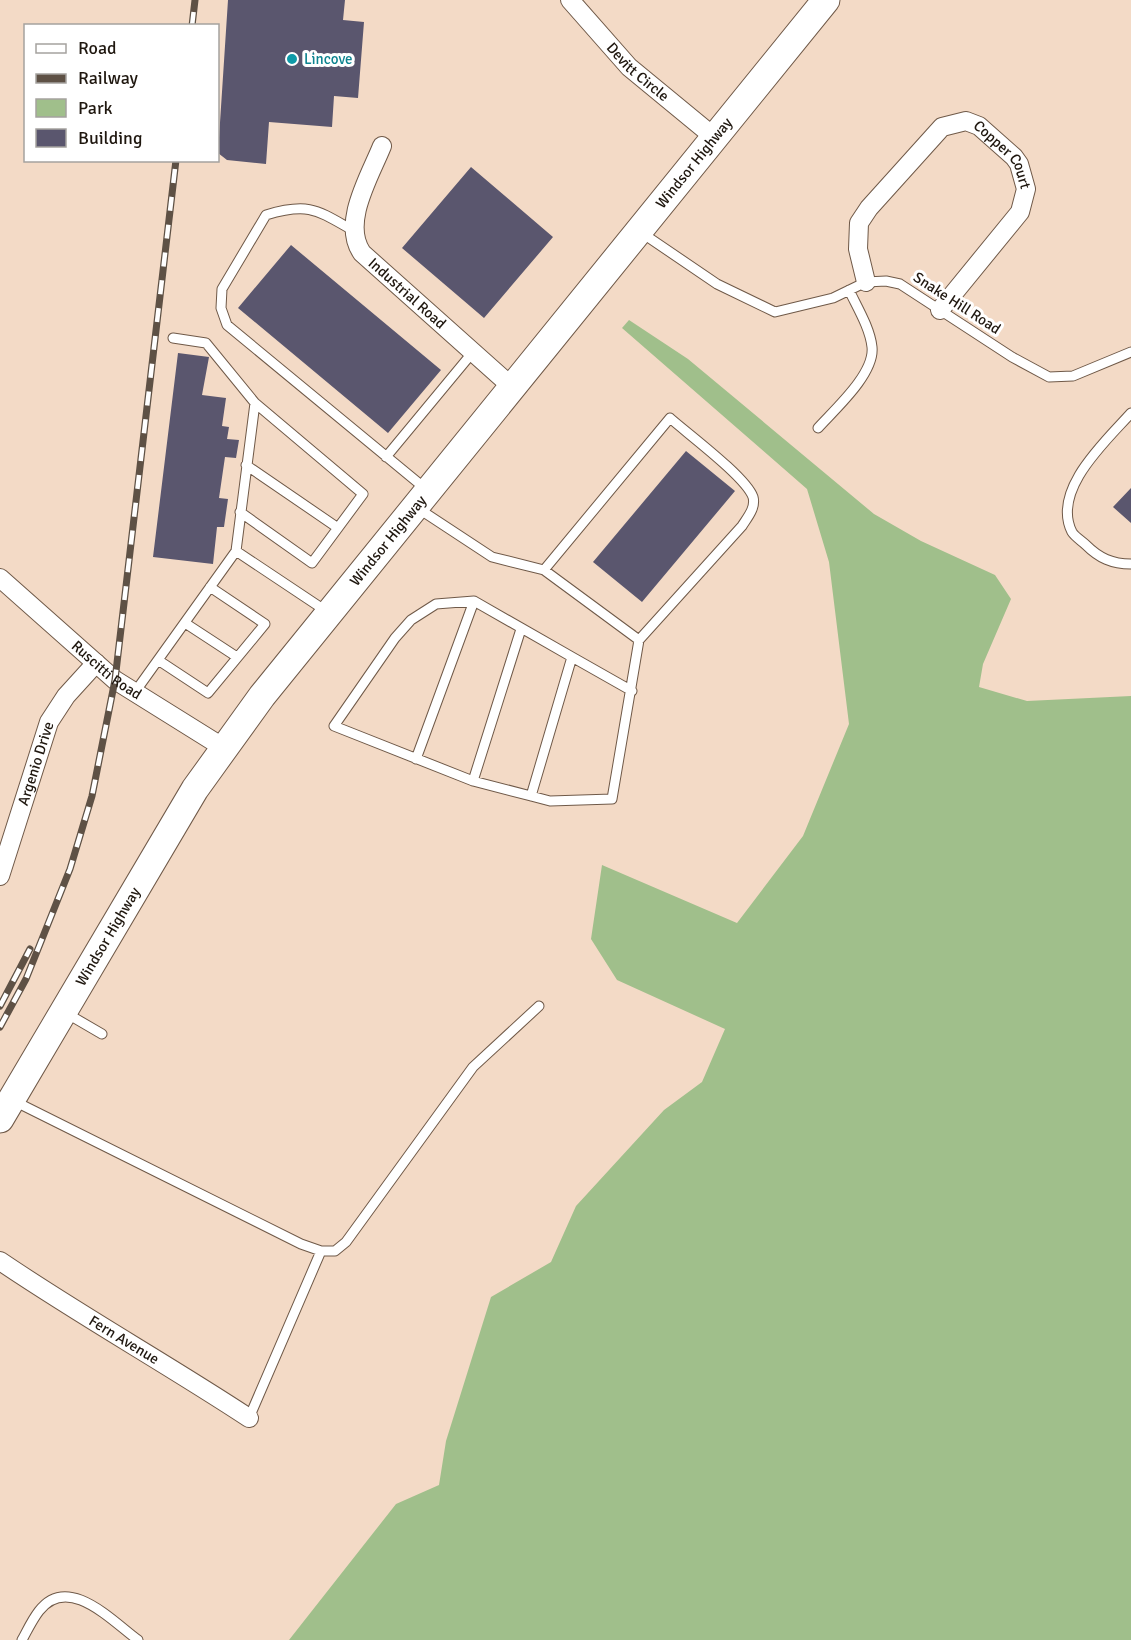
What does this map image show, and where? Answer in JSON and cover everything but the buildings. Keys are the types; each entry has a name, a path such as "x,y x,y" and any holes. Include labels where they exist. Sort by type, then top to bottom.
{"main road":[{"name":"Windsor Highway","path":"6,1109 195,789 224,748 328,613 826,0"}],"street":[{"name":"Devitt Circle","path":"570,0 629,67 714,137"},
{"name":"Copper Court","path":"866,282 857,237 859,223 869,208 942,127 966,121 979,126 1019,164 1025,197 1020,212 940,310"},
{"path":"354,231 360,200 382,146"},
{"name":"Industrial Road","path":"354,231 362,254 511,386"},
{"name":"Ruscitti Road","path":"0,578 96,663 135,692 224,748"},
{"name":"Argenio Drive","path":"0,876 49,722 66,696 96,663"},
{"name":"Fern Avenue","path":"0,1261 44,1291 166,1363 249,1418"}],"lane":[{"path":"354,231 315,209 290,208 266,215 222,289 221,308 227,325 386,457 421,498 492,556 544,570 639,640"},
{"name":"Snake Hill Road","path":"638,230 717,284 775,312 833,298 866,282 876,280 900,284 1012,357 1049,377 1073,376 1131,352"},
{"path":"818,428 858,384 870,360 872,348 849,290"},
{"path":"173,338 206,343 255,403 363,494 312,563 240,512"},
{"path":"386,457 473,352"},
{"path":"135,692 236,552 255,403"},
{"path":"1131,414 1081,470 1072,492 1068,513 1072,533 1093,552 1114,564 1131,564"},
{"path":"544,570 670,418 742,481 753,497 753,508 742,526 639,640 632,691 612,799 550,801 473,781 334,726 395,638 411,620 436,604 474,600 632,691"},
{"path":"246,465 338,528"},
{"path":"236,552 328,613"},
{"path":"158,660 208,693 265,624 210,587"},
{"path":"417,759 474,600"},
{"path":"185,622 237,657"},
{"path":"473,781 521,629"},
{"path":"531,796 572,657"},
{"path":"6,1109 280,1234 321,1251 335,1251 346,1242 473,1067 539,1006"},
{"path":"63,1012 102,1034"},
{"path":"249,1418 321,1251"},
{"path":"22,1640 40,1610 57,1598 68,1595 81,1598 138,1640"}],"green space":[{"path":"629,320 688,359 874,514 921,541 995,575 1011,599 983,664 979,687 1027,701 1131,696 1131,1640 289,1640 396,1504 439,1485 446,1441 491,1297 551,1262 576,1206 664,1110 702,1082 725,1029 617,980 591,939 602,865 737,923 803,836 849,724 829,562 807,489 622,328"}],"railway":[{"path":"192,24 195,0"},
{"path":"0,1027 26,979 70,869 92,796 115,680 176,162"},
{"path":"0,1006 30,949"}],"place":[{"name":"Lincove","path":"292,59"}]}
